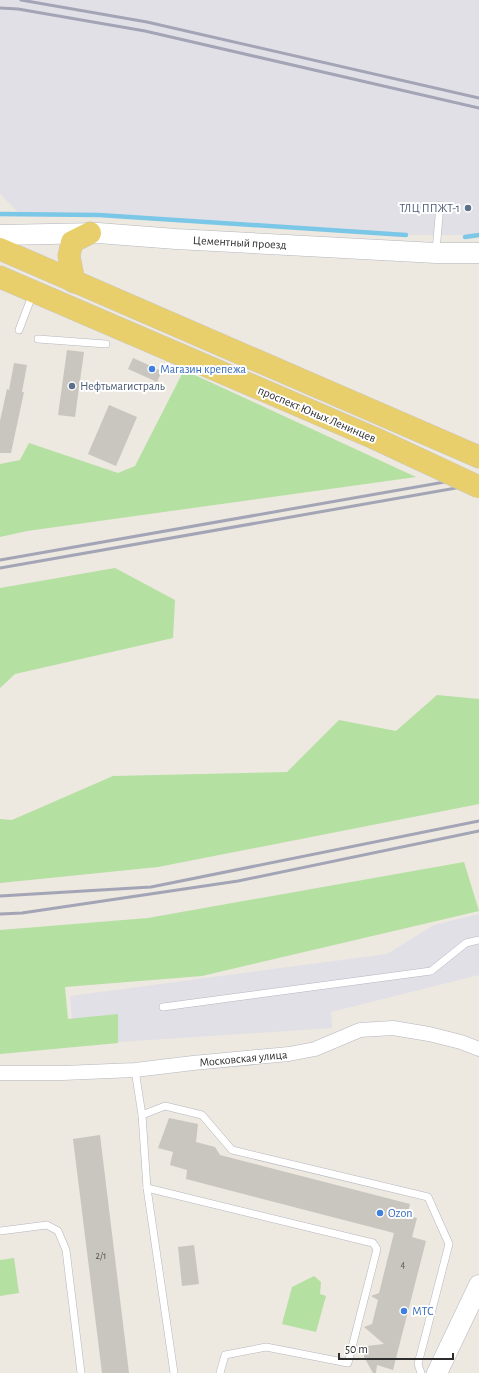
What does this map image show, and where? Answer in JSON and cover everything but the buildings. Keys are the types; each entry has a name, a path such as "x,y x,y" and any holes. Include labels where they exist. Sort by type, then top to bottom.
{"main road":[{"path":"74,282 69,256 72,242 90,233"},
{"name":"проспект Юных Ленинцев","path":"0,249 479,457"},
{"name":"проспект Юных Ленинцев","path":"0,277 374,438 479,487"}],"street":[{"name":"Цементный проезд","path":"0,235 90,233 436,253 479,253"},
{"name":"Московская улица","path":"0,1073 63,1073 135,1070 289,1054 315,1049 360,1030 393,1028 429,1034 461,1042 479,1049"},
{"path":"437,1373 479,1285"}],"lane":[{"path":"436,253 440,205"},
{"path":"20,330 33,291"},
{"path":"38,339 106,344"},
{"path":"163,1007 431,970 466,943 479,940"},
{"path":"135,1070 142,1115 147,1188 174,1373"},
{"path":"142,1115 165,1106 202,1115 232,1150 428,1197 449,1244 418,1364 421,1373"},
{"path":"147,1188 373,1243 377,1249 348,1364 266,1347 225,1355 220,1373"},
{"path":"0,1231 47,1225 58,1232 66,1250 81,1373"}],"shaded area":[{"path":"0,0 479,0 479,235 412,235 18,212 0,194"},
{"path":"479,914 479,975 331,1012 332,1028 74,1045 70,996 387,954 434,925"}],"green space":[{"path":"184,370 416,477 27,531 0,537 0,464 20,460 29,443 118,473 135,466"},
{"path":"115,568 175,600 173,638 15,674 0,688 0,588"},
{"path":"437,695 479,699 479,804 158,867 0,883 0,819 12,820 113,776 287,772 339,720 396,731"},
{"path":"464,862 479,911 202,976 65,987 68,1019 118,1014 118,1043 0,1054 0,930 148,918"},
{"path":"14,1258 19,1293 0,1296 0,1260"},
{"path":"314,1276 321,1282 320,1294 326,1296 316,1332 282,1324 292,1287"}],"waterway":[{"path":"0,214 99,215 406,235"},
{"path":"465,237 479,235"}],"railway":[{"path":"21,0 147,22 479,98"},
{"path":"0,8 18,9 145,31 479,108"},
{"path":"0,560 479,476"},
{"path":"0,568 479,484"},
{"path":"0,896 151,887 479,821"},
{"path":"0,914 22,913 238,881 479,831"}],"place":[{"name":"ТЛЦ ППЖТ-1","path":"468,208"},
{"name":"Магазин крепежа","path":"152,369"},
{"name":"Нефтьмагистраль","path":"72,386"},
{"name":"Ozon","path":"380,1213"},
{"name":"МТС","path":"404,1311"}]}
